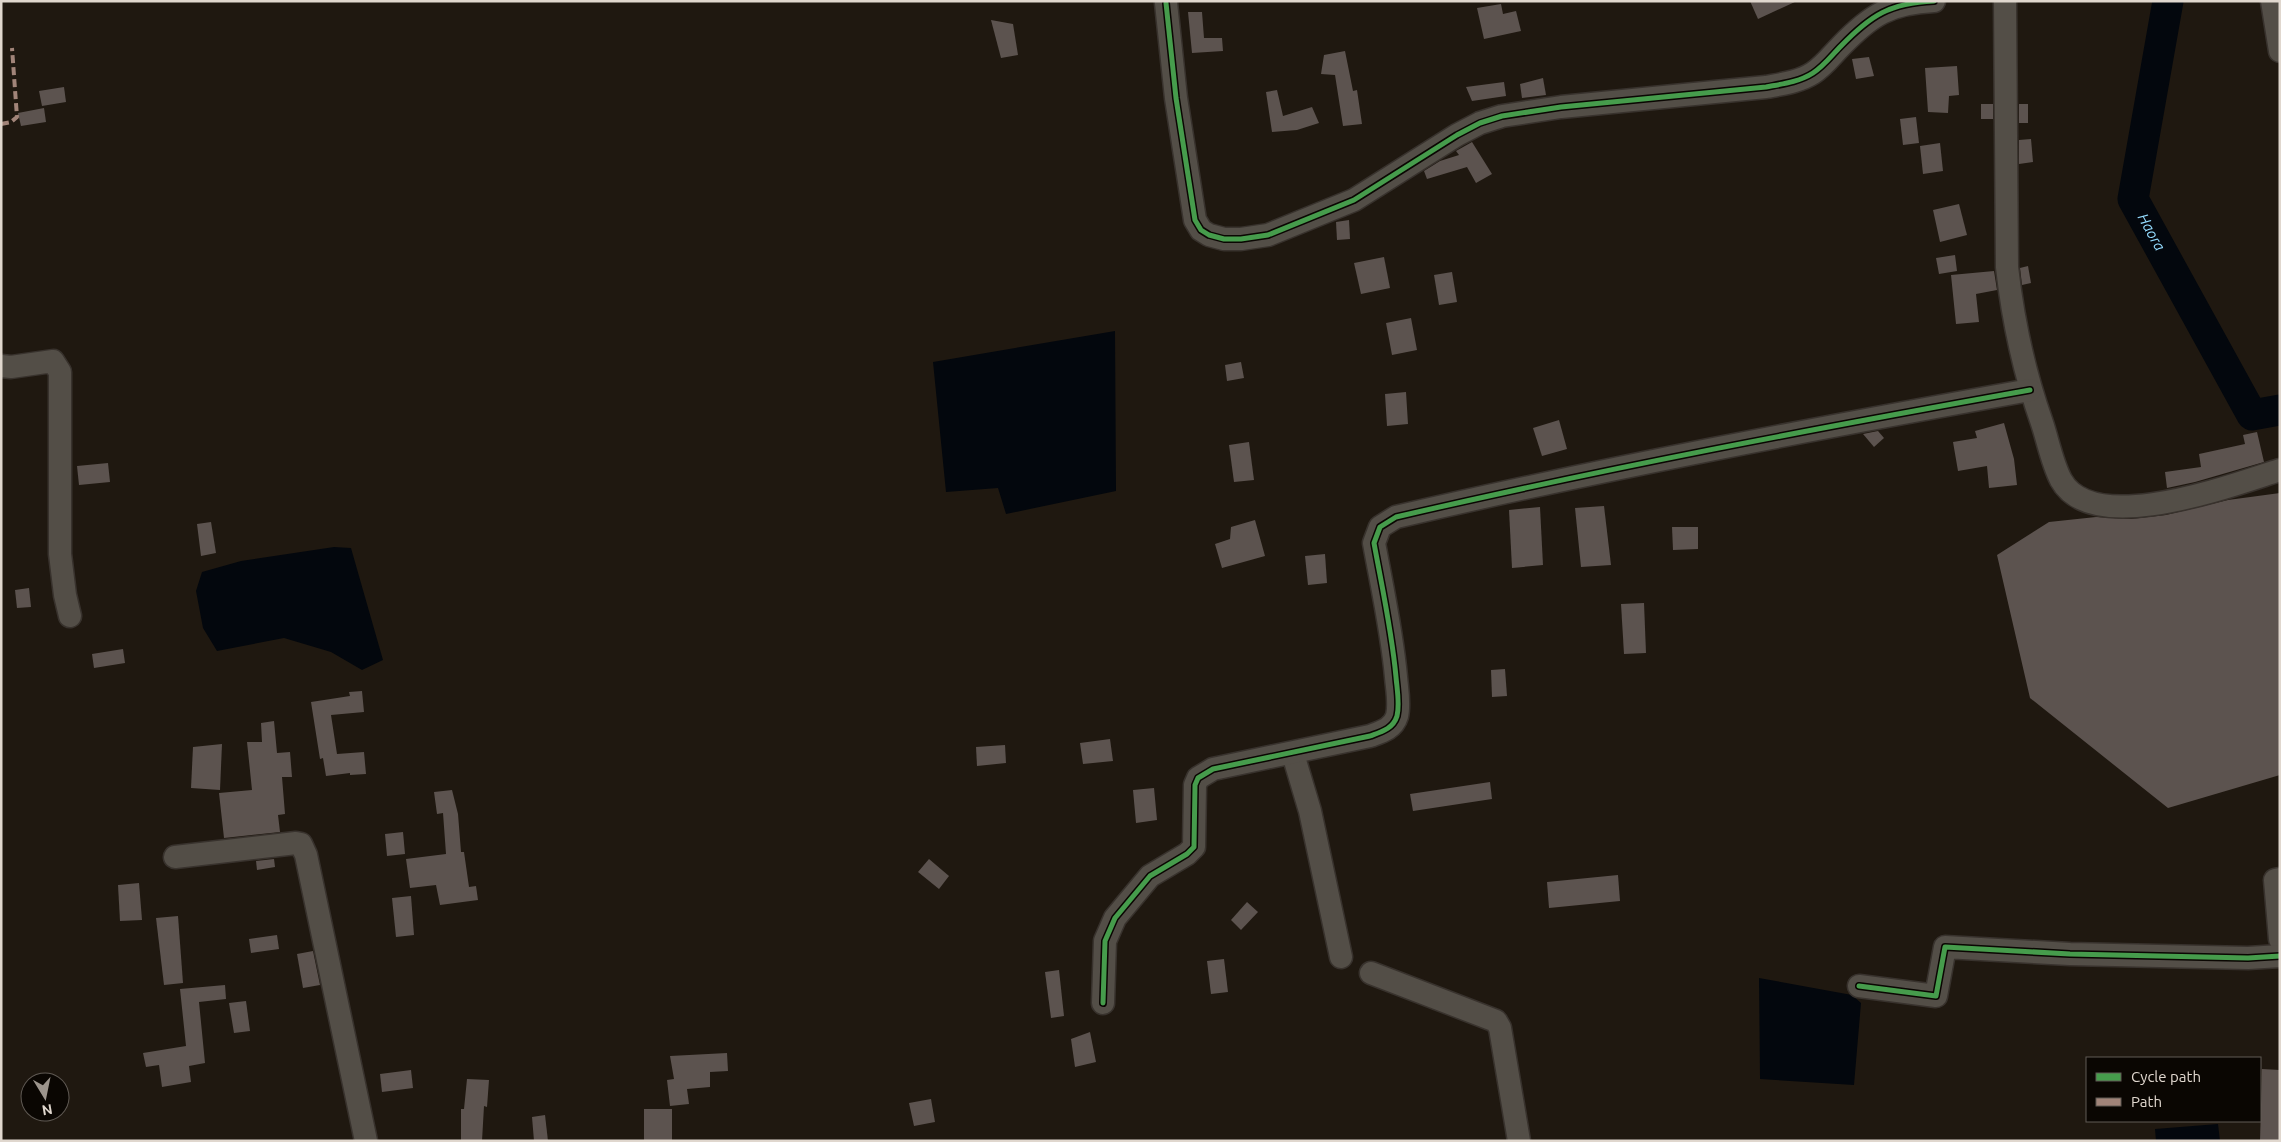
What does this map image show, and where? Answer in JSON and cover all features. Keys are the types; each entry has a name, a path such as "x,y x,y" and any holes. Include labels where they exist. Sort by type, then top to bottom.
{"street":[{"path":"1166,3 1178,108 1195,220 1201,230 1209,235 1241,239 1268,235 1354,200 1457,135 1480,123 1529,111 1766,87 1795,81 1814,73 1866,22 1880,12 1921,2 1934,1"},
{"path":"2272,1 2280,51"},
{"path":"2002,2 2007,267 2014,324 2030,390 2062,481 2076,496 2097,505 2125,507 2191,498 2280,470"},
{"path":"1,366 11,367 53,361 60,372 60,554 65,595 70,616"},
{"path":"1102,1003 1105,941 1115,918 1150,876 1187,854 1194,847 1195,785 1198,778 1213,769 1292,754 1378,733 1393,724 1397,716 1397,684 1394,655 1374,543 1380,526 1396,517 1548,481 1768,437 2030,390"},
{"path":"1292,754 1310,811 1341,957"},
{"path":"175,857 290,843 301,844 306,855 366,1141"},
{"path":"2280,879 2275,880 2280,939"},
{"path":"1859,986 1936,996 1945,947 2070,954 2248,958 2280,956"},
{"path":"1371,973 1496,1021 1500,1028 1519,1141"}],"shaded area":[{"path":"1115,331 1116,491 1006,514 998,488 946,492 933,362"},
{"path":"334,547 351,548 383,660 362,670 331,652 284,638 217,651 203,628 196,591 202,572 241,561"},
{"path":"1759,978 1852,995 1861,1003 1854,1085 1760,1079"},
{"path":"2218,1124 2220,1141 2156,1141 2155,1129"}],"building":[{"path":"1750,1 1797,1 1758,19"},
{"path":"1501,4 1503,14 1516,11 1521,31 1484,39 1477,8"},
{"path":"1188,12 1202,12 1204,38 1222,38 1223,51 1192,53"},
{"path":"991,20 1013,24 1018,55 1001,58"},
{"path":"1345,51 1353,91 1357,90 1362,124 1343,126 1335,75 1321,74 1324,55"},
{"path":"1869,57 1874,76 1856,79 1852,59"},
{"path":"1957,66 1959,95 1949,96 1948,113 1928,112 1925,68"},
{"path":"1543,78 1546,95 1522,98 1520,84"},
{"path":"1504,82 1506,96 1472,101 1466,87"},
{"path":"64,87 66,102 42,106 39,91"},
{"path":"1277,90 1283,116 1312,107 1319,123 1297,130 1272,132 1266,92"},
{"path":"1981,104 1993,104 1993,119 1981,119"},
{"path":"2019,104 2028,104 2028,123 2019,123"},
{"path":"44,108 46,122 21,126 18,113"},
{"path":"1916,117 1919,143 1903,145 1900,119"},
{"path":"2031,139 2033,162 2019,164 2019,140"},
{"path":"1472,142 1492,174 1476,183 1467,167 1427,179 1424,171 1440,161 1459,155 1456,151"},
{"path":"1940,143 1943,171 1923,174 1920,146"},
{"path":"1959,204 1967,235 1940,242 1933,210"},
{"path":"1349,220 1350,239 1337,240 1336,222"},
{"path":"1955,255 1957,271 1939,274 1936,258"},
{"path":"1384,257 1390,288 1361,294 1354,263"},
{"path":"2028,266 2031,283 2022,285 2020,268"},
{"path":"1994,271 1997,290 1976,294 1979,322 1956,324 1951,275"},
{"path":"1452,272 1457,302 1439,305 1434,275"},
{"path":"1411,318 1417,350 1392,355 1386,323"},
{"path":"1241,362 1244,378 1227,381 1225,365"},
{"path":"1406,392 1408,424 1387,426 1385,394"},
{"path":"1559,420 1567,449 1542,456 1533,428"},
{"path":"2004,423 2014,459 2017,485 1989,488 1987,466 1958,471 1953,442 1977,438 1975,431"},
{"path":"1878,431 1884,438 1874,447 1863,434"},
{"path":"2257,432 2264,462 2167,488 2165,472 2201,467 2199,454 2245,444 2243,435"},
{"path":"1249,442 1254,480 1234,482 1229,445"},
{"path":"108,463 110,482 79,485 77,466"},
{"path":"2280,493 2280,775 2168,808 2030,698 1997,555 2049,522 2096,517 2131,519 2166,515 2228,500"},
{"path":"1604,506 1611,565 1581,567 1575,508"},
{"path":"1540,507 1543,565 1512,568 1509,510"},
{"path":"1255,520 1265,556 1222,568 1215,544 1230,539 1231,527"},
{"path":"211,522 216,553 201,556 197,524"},
{"path":"1672,527 1698,527 1698,549 1673,550"},
{"path":"1325,554 1327,583 1308,585 1305,556"},
{"path":"29,588 31,607 17,608 15,590"},
{"path":"1644,603 1646,653 1624,654 1621,604"},
{"path":"123,649 125,663 94,668 92,654"},
{"path":"1505,669 1507,696 1492,697 1491,670"},
{"path":"362,691 364,712 331,715 337,754 364,752 366,774 350,775 350,773 326,776 323,758 320,759 311,702 350,696 349,692"},
{"path":"274,721 277,753 290,752 292,777 282,777 285,814 278,815 280,832 224,838 219,793 252,790 247,742 262,742 261,723"},
{"path":"1110,739 1113,761 1083,764 1080,743"},
{"path":"222,744 220,790 191,788 193,747"},
{"path":"1005,745 1006,763 977,766 976,747"},
{"path":"1490,782 1492,799 1413,811 1410,794"},
{"path":"1154,788 1157,820 1136,823 1133,790"},
{"path":"452,790 458,814 461,852 464,852 469,887 476,886 478,900 440,905 436,885 410,888 406,859 446,854 443,813 437,814 434,792"},
{"path":"403,832 405,854 387,856 385,834"},
{"path":"274,859 275,867 257,870 256,861"},
{"path":"929,859 949,876 939,889 918,872"},
{"path":"1618,875 1620,901 1549,908 1547,882"},
{"path":"139,883 142,920 120,921 118,885"},
{"path":"411,896 414,935 396,937 392,898"},
{"path":"1247,902 1258,912 1241,930 1231,920"},
{"path":"178,916 183,983 164,985 156,918"},
{"path":"277,935 279,949 251,953 249,939"},
{"path":"313,951 320,985 303,988 297,954"},
{"path":"1224,959 1228,992 1211,994 1207,961"},
{"path":"1059,970 1064,1016 1051,1018 1045,972"},
{"path":"225,985 226,999 199,1002 205,1063 189,1066 191,1082 162,1087 159,1065 146,1067 143,1053 186,1046 180,989"},
{"path":"246,1001 250,1031 234,1033 229,1003"},
{"path":"1090,1032 1096,1062 1075,1067 1071,1039"},
{"path":"727,1053 728,1071 710,1072 710,1087 687,1089 689,1104 670,1106 667,1080 674,1079 670,1056"},
{"path":"2262,1069 2280,1070 2280,1141 2260,1141"},
{"path":"411,1070 413,1088 382,1092 380,1074"},
{"path":"467,1079 489,1080 487,1107 484,1106 482,1141 461,1141 461,1109 464,1109"},
{"path":"931,1099 935,1122 914,1126 909,1103"},
{"path":"644,1109 672,1109 672,1141 644,1141"},
{"path":"545,1115 548,1141 534,1141 532,1117"}],"waterway":[{"name":"Haora","path":"2168,1 2133,199 2252,415 2280,410"}],"marked path":[{"path":"1,124 11,122 17,117 12,48"}],"cycle path":[{"path":"1166,3 1176,98 1195,220 1201,230 1209,235 1224,239 1241,239 1268,235 1354,200 1457,135 1480,123 1502,116 1561,107 1766,87 1802,79 1824,64 1862,26 1882,13 1905,5 1934,1"},
{"path":"1103,1003 1105,941 1115,918 1150,876 1187,854 1194,847 1195,785 1198,778 1213,769 1370,736 1393,724 1398,711 1394,660 1374,543 1380,527 1396,517 1633,465 2030,390"},
{"path":"1859,986 1936,996 1945,947 2070,954 2248,958 2280,956"}]}
